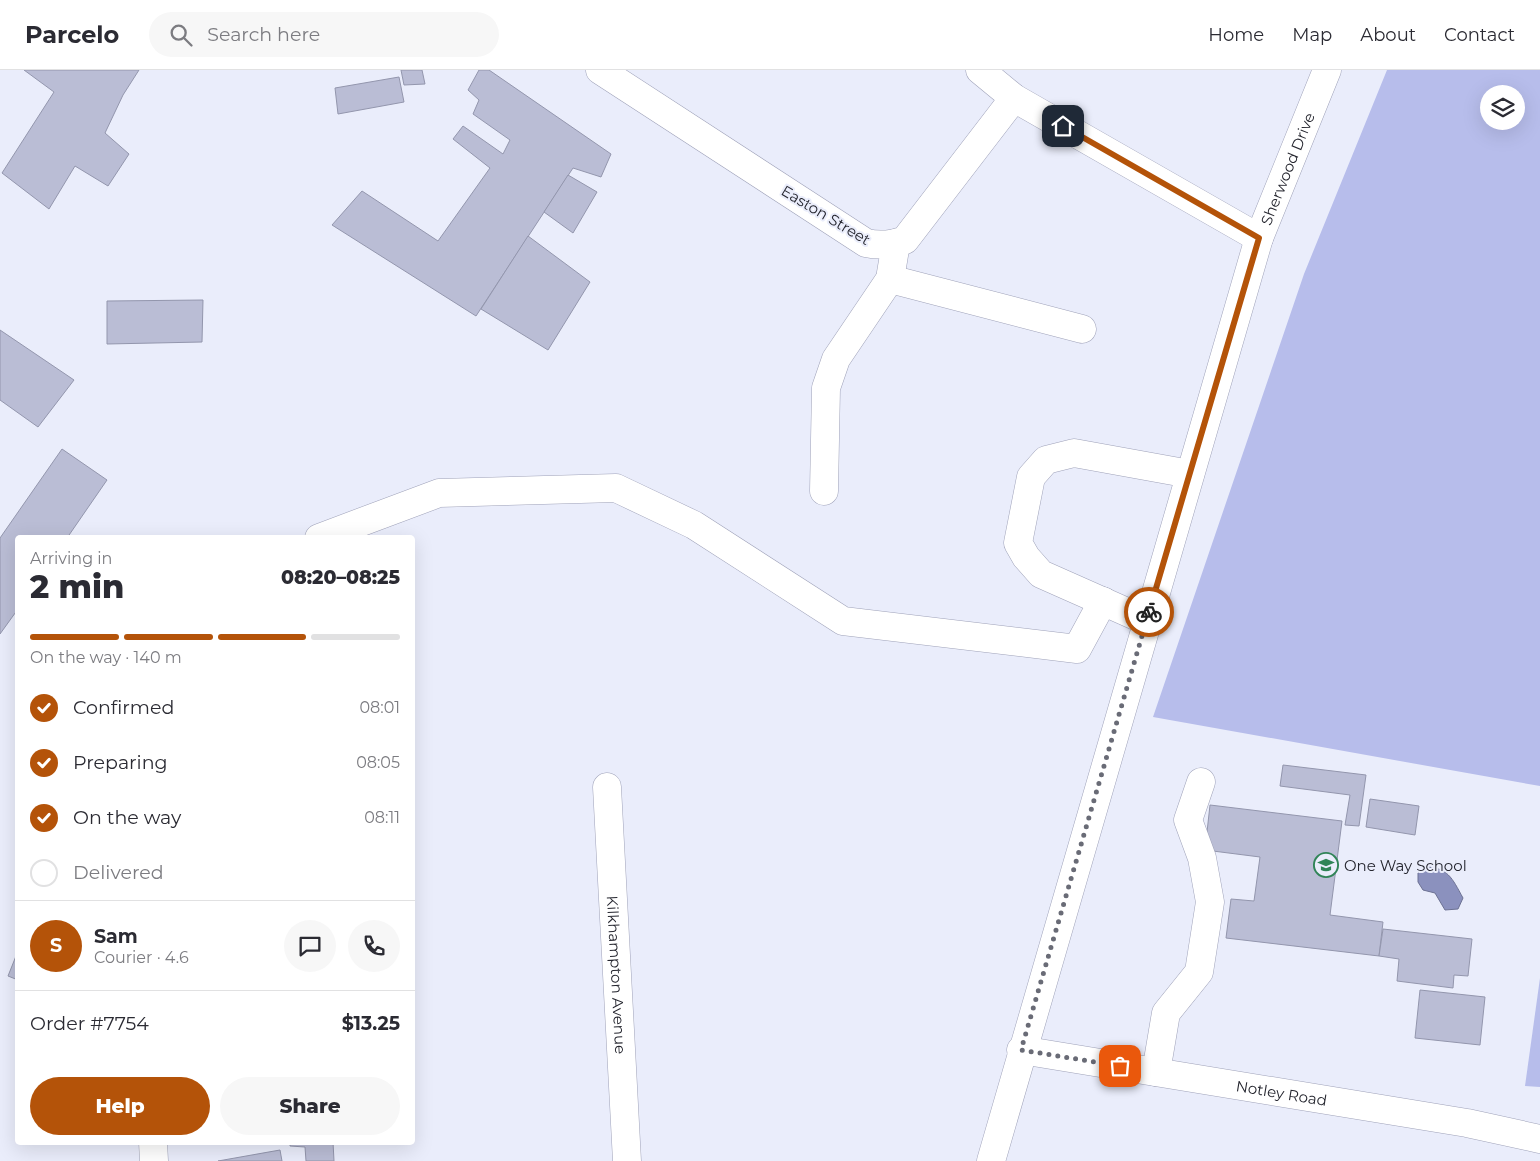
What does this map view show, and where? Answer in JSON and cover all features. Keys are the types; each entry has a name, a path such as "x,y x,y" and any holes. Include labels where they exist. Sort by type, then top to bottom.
{"street":[{"name":"Easton Street","path":"600,70 866,243 896,243"},
{"path":"980,70 1014,98 1259,238"},
{"name":"Sherwood Drive","path":"991,1161 1021,1050 1259,238 1327,70"},
{"path":"824,491 826,388 836,359 890,279 896,243 905,240 1014,98"},
{"path":"890,279 1082,329"},
{"path":"1146,621 1041,574 1026,557 1018,543 1031,478 1046,460 1074,453 1190,474"},
{"path":"327,535 439,493 616,488 694,525 843,621 1078,649 1103,602"},
{"path":"1156,1072 1166,1014 1199,972 1210,902 1202,858 1188,820 1201,782"},
{"name":"Kilkhampton Avenue","path":"607,787 627,1161"},
{"name":"Notley Road","path":"1021,1050 1467,1123 1540,1140"},
{"path":"153,1145 154,1161"}],"shaded area":[{"path":"1387,70 1540,70 1540,786 1153,717 1304,274"},
{"path":"1424,867 1439,869 1452,879 1463,898 1458,909 1445,910 1435,893 1423,890 1418,882 1418,873"},
{"path":"1540,978 1540,1087 1525,1086"}],"building":[{"path":"24,70 139,70 123,95 105,133 129,154 108,186 75,166 49,209 2,173 54,92"},
{"path":"401,70 422,70 425,84 404,85"},
{"path":"479,70 489,70 611,154 601,177 573,168 476,316 332,225 362,191 438,241 490,168 453,139 463,126 503,154 510,140 473,114 479,100 468,90"},
{"path":"399,77 404,102 338,114 335,88"},
{"path":"568,175 597,192 573,233 544,212"},
{"path":"528,236 590,282 548,350 481,309"},
{"path":"203,300 202,342 107,344 107,301"},
{"path":"0,330 74,380 38,427 0,400"},
{"path":"62,449 107,480 69,535 15,535 15,613 0,634 0,538"},
{"path":"1283,765 1366,775 1359,826 1345,825 1350,795 1280,786"},
{"path":"1370,799 1419,806 1415,835 1366,827"},
{"path":"1210,805 1342,821 1330,915 1383,922 1379,956 1226,938 1231,899 1254,901 1260,857 1205,850"},
{"path":"1383,929 1472,939 1468,976 1454,975 1453,988 1397,981 1399,959 1379,956"},
{"path":"15,958 15,979 8,976"},
{"path":"1420,990 1485,997 1480,1045 1415,1038"},
{"path":"333,1145 334,1161 306,1161 305,1147 290,1146"},
{"path":"280,1150 282,1161 218,1161"}],"way so far":[{"path":"1120,1066 1021,1050 1149,612"}],"place":[{"name":"One Way School","path":"1326,865"}],"route":[{"path":"1063,126 1259,238 1149,612"}]}
